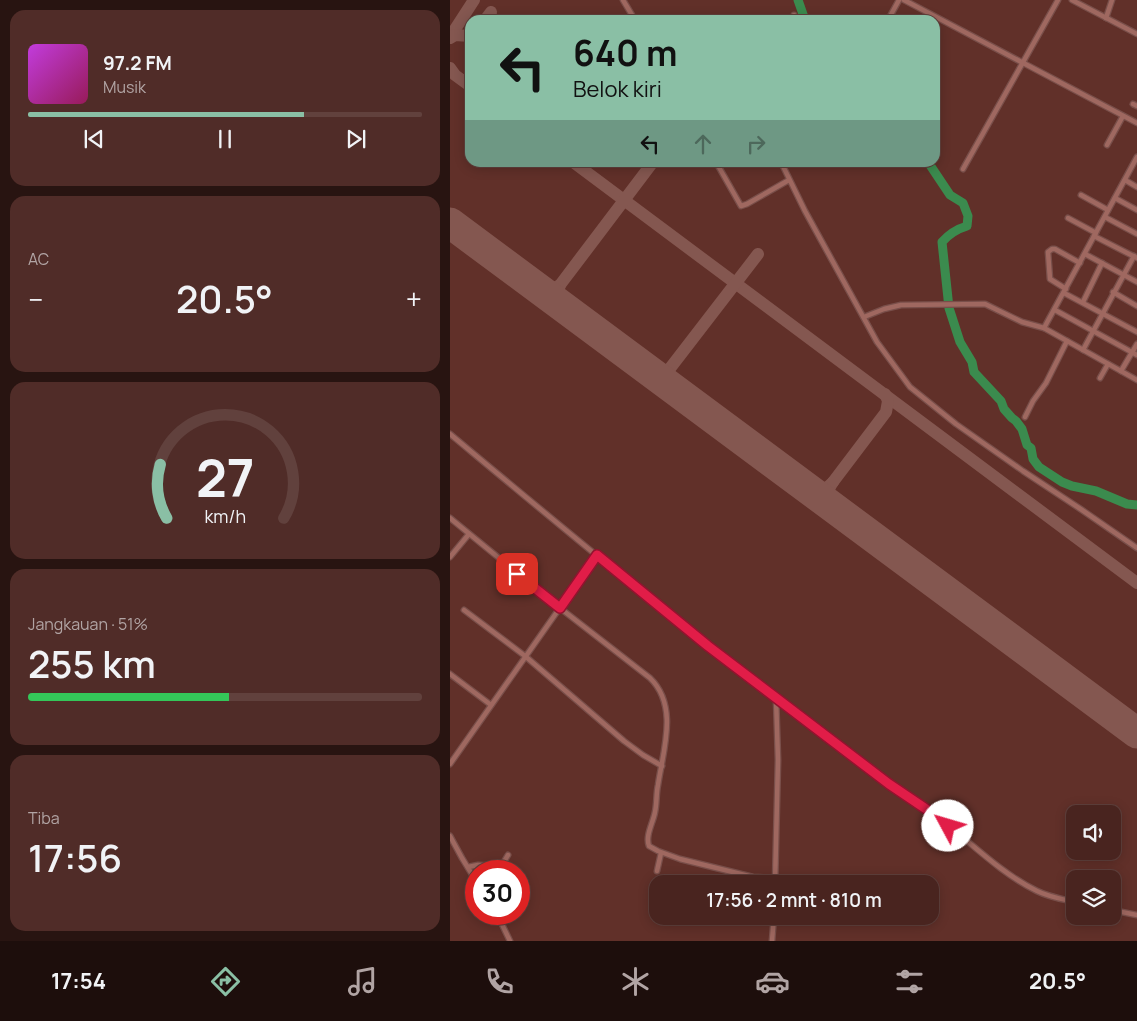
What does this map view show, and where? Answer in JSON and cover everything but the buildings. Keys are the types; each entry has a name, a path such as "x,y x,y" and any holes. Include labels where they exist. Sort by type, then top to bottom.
{"street":[{"path":"623,0 632,15"},
{"path":"890,15 898,0"},
{"path":"904,0 932,15"},
{"path":"963,169 1058,0"},
{"path":"1072,0 1137,34"},
{"path":"1106,18 1112,0"},
{"path":"940,19 1137,123"},
{"path":"1107,145 1123,116"},
{"path":"1044,328 1136,160"},
{"path":"719,167 741,206 789,180"},
{"path":"783,167 864,317 903,380 919,396 1022,471 1137,548"},
{"path":"1125,180 1137,187"},
{"path":"1081,195 1108,210"},
{"path":"1115,198 1137,210"},
{"path":"1105,217 1137,234"},
{"path":"1068,218 1135,257 1123,274 1082,350"},
{"path":"1080,263 1051,249 1048,252 1050,279 1083,302 1137,332"},
{"path":"1085,254 1137,282"},
{"path":"1083,302 1102,263"},
{"path":"1113,292 1137,306"},
{"path":"864,317 884,308 902,305 985,304 1022,322 1044,328 1137,380"},
{"path":"1055,310 1135,354"},
{"path":"1025,417 1032,401 1046,383 1067,341"},
{"path":"1121,371 1135,354 1137,344"},
{"path":"1100,378 1108,364"},
{"path":"450,434 708,646 889,784 929,811 1020,881 1044,894 1066,900"},
{"path":"450,518 560,608 650,678 660,689 665,708 666,740 655,812 648,842 652,849 660,853 745,875"},
{"path":"450,557 469,534"},
{"path":"450,764 597,555"},
{"path":"464,610 526,656 624,741 662,766"},
{"path":"450,674 491,705"},
{"path":"774,875 778,760 776,698"},
{"path":"450,836 465,862"},
{"path":"657,871 660,853"},
{"path":"505,860 508,855"},
{"path":"1121,912 1137,915"},
{"path":"503,925 510,941"},
{"path":"772,941 773,925"}],"waterway":[{"path":"798,0 803,15"},
{"path":"931,167 950,195 963,203 968,216 967,226 953,232 942,242 949,308 960,342 972,362 974,372 1001,401 1004,409 1022,429 1027,445 1031,448 1033,459 1039,467 1062,482 1072,486 1096,491 1127,504 1137,505"}],"taxiway":[{"path":"450,37 474,0"},
{"path":"450,38 455,35 465,36"},
{"path":"450,68 455,75 465,82"},
{"path":"580,167 1137,583"},
{"path":"563,307 557,294 560,285 649,167"},
{"path":"661,380 758,254"},
{"path":"535,287 548,291 560,285"},
{"path":"833,482 886,412 888,401 885,394"},
{"path":"794,479 814,490 823,490 833,482 828,491 828,498 838,512"}],"runway":[{"path":"450,223 1137,733"}],"route":[{"path":"517,574 560,608 597,555 708,646 860,760 889,784 948,826"}]}
